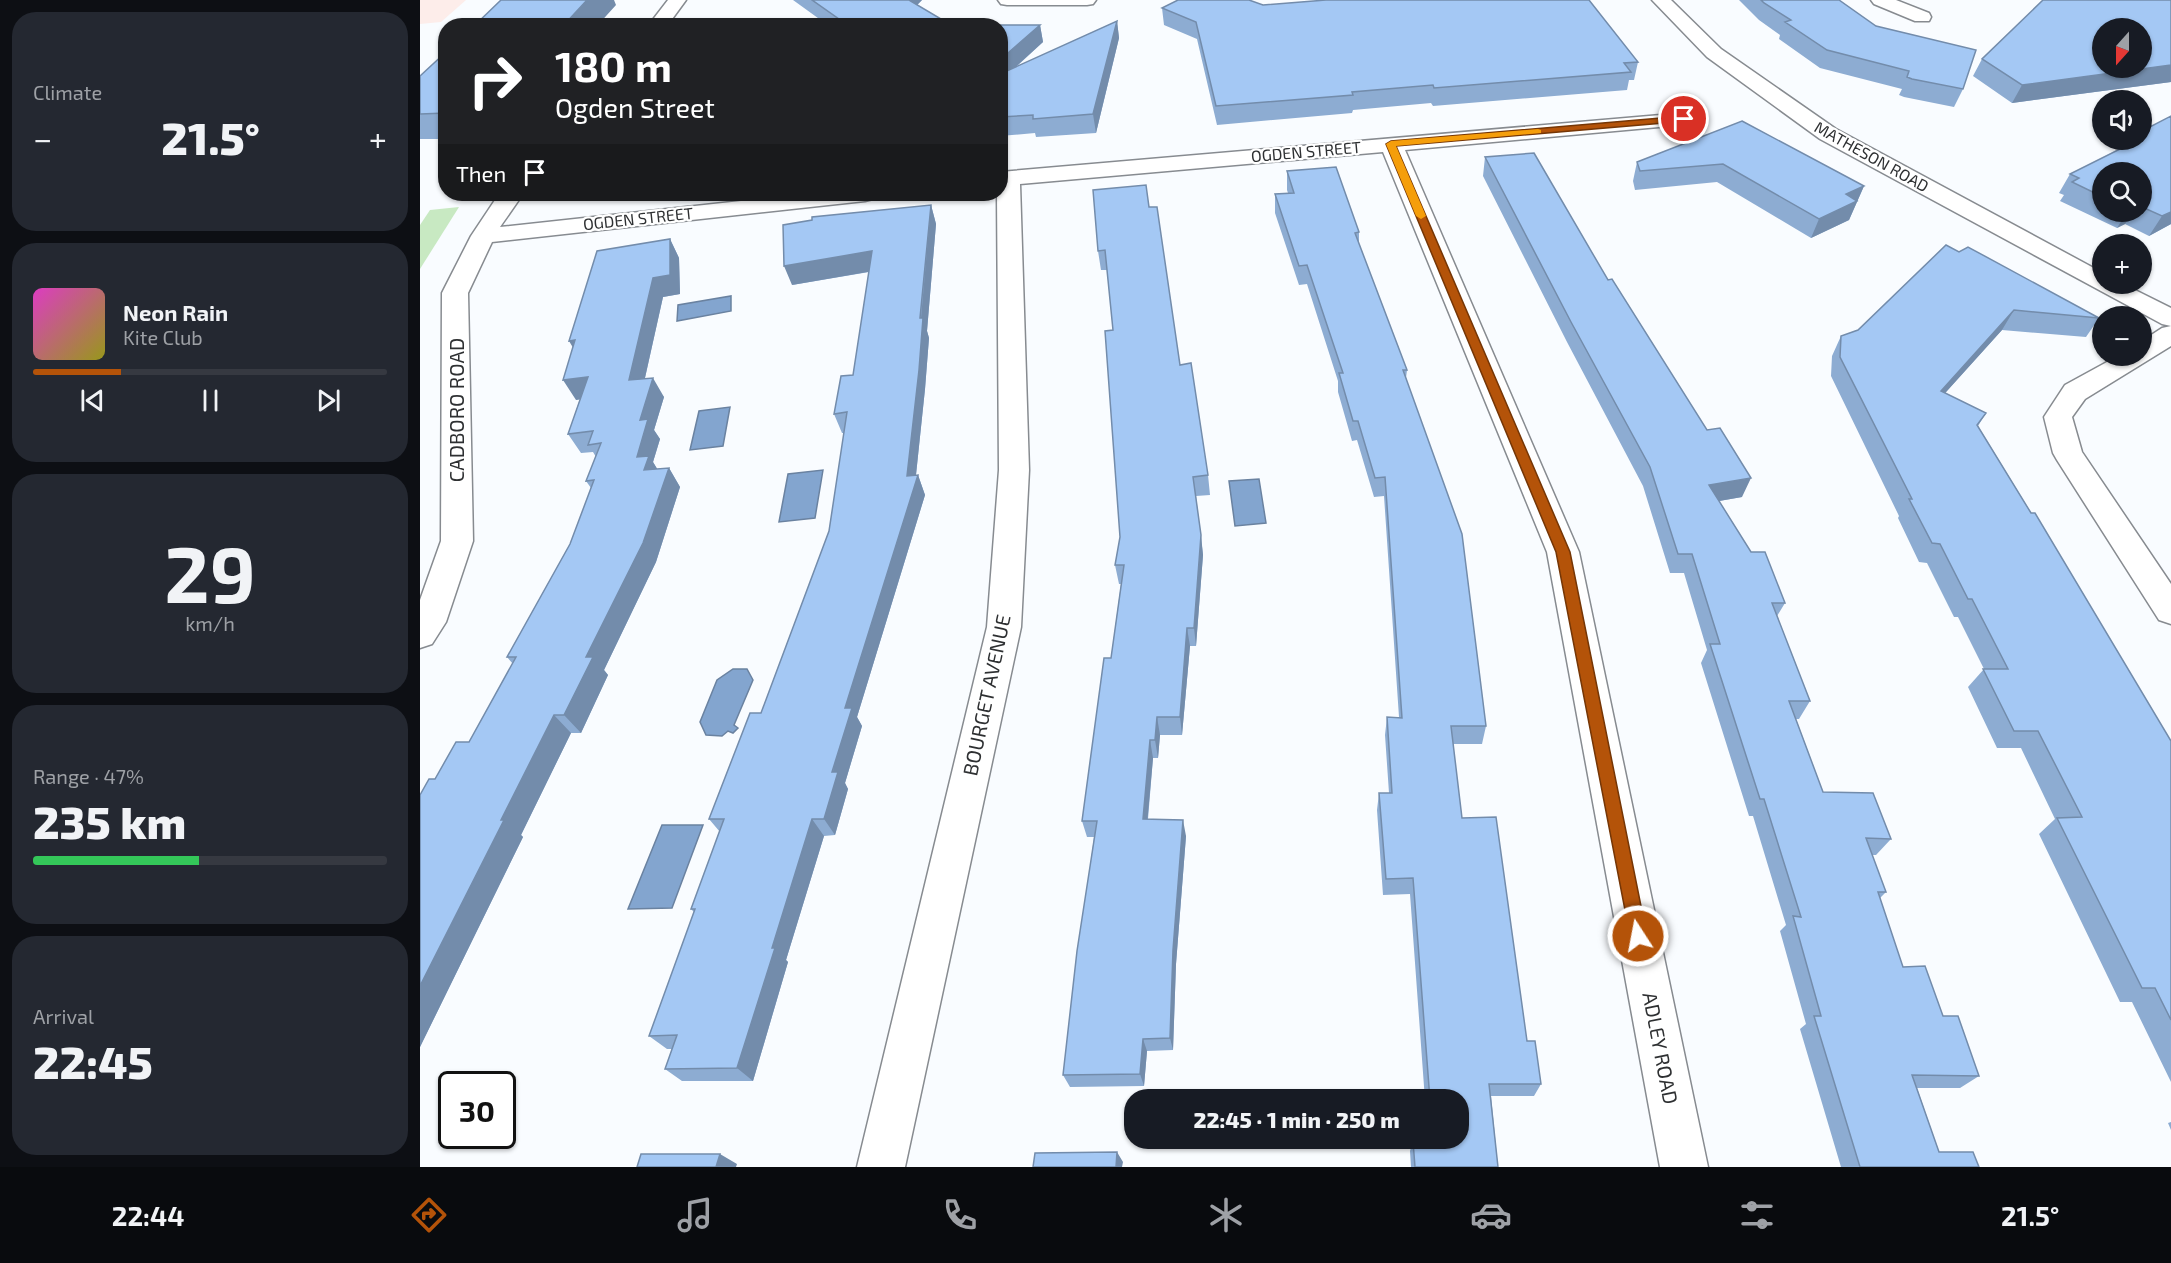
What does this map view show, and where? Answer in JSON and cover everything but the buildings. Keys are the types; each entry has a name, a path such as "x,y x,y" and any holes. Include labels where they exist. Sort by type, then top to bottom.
{"street":[{"path":"663,18 677,0"},
{"path":"1007,0 1087,0"},
{"name":"MATHESON ROAD","path":"1661,0 1714,53 1828,134 2092,277"},
{"path":"1880,0 1922,17"},
{"name":"OGDEN STREET","path":"1008,178 1684,119"},
{"name":"ADLEY ROAD","path":"1391,144 1563,552 1684,1167"},
{"name":"CADBORO ROAD","path":"420,634 429,622 457,541 456,293 483,236 505,201"},
{"name":"OGDEN STREET","path":"483,236 801,201"},
{"name":"BOURGET AVENUE","path":"881,1167 1004,627 1014,470 1005,201"},
{"name":"MATHESON ROAD","path":"2125,294 2171,318"},
{"path":"2152,346 2171,334"},
{"path":"2120,366 2075,392 2058,417 2068,453 2171,611"}],"shaded area":[{"path":"420,0 466,0 446,18 438,18 438,22 420,24"}],"green space":[{"path":"459,207 420,269 420,225 430,210"}],"water":[{"path":"731,296 731,311 677,321 678,305"},
{"path":"730,407 723,446 690,450 699,411"},
{"path":"823,470 815,518 779,522 788,474"},
{"path":"1259,479 1266,523 1235,526 1229,481"},
{"path":"733,669 747,669 753,680 734,725 738,728 733,733 728,731 722,736 706,735 700,722 717,680"},
{"path":"662,825 703,825 672,908 628,909"}],"slow traffic":[{"path":"1421,216 1391,144 1538,131"}],"route":[{"path":"1638,936 1563,552 1391,144 1684,119"}]}
